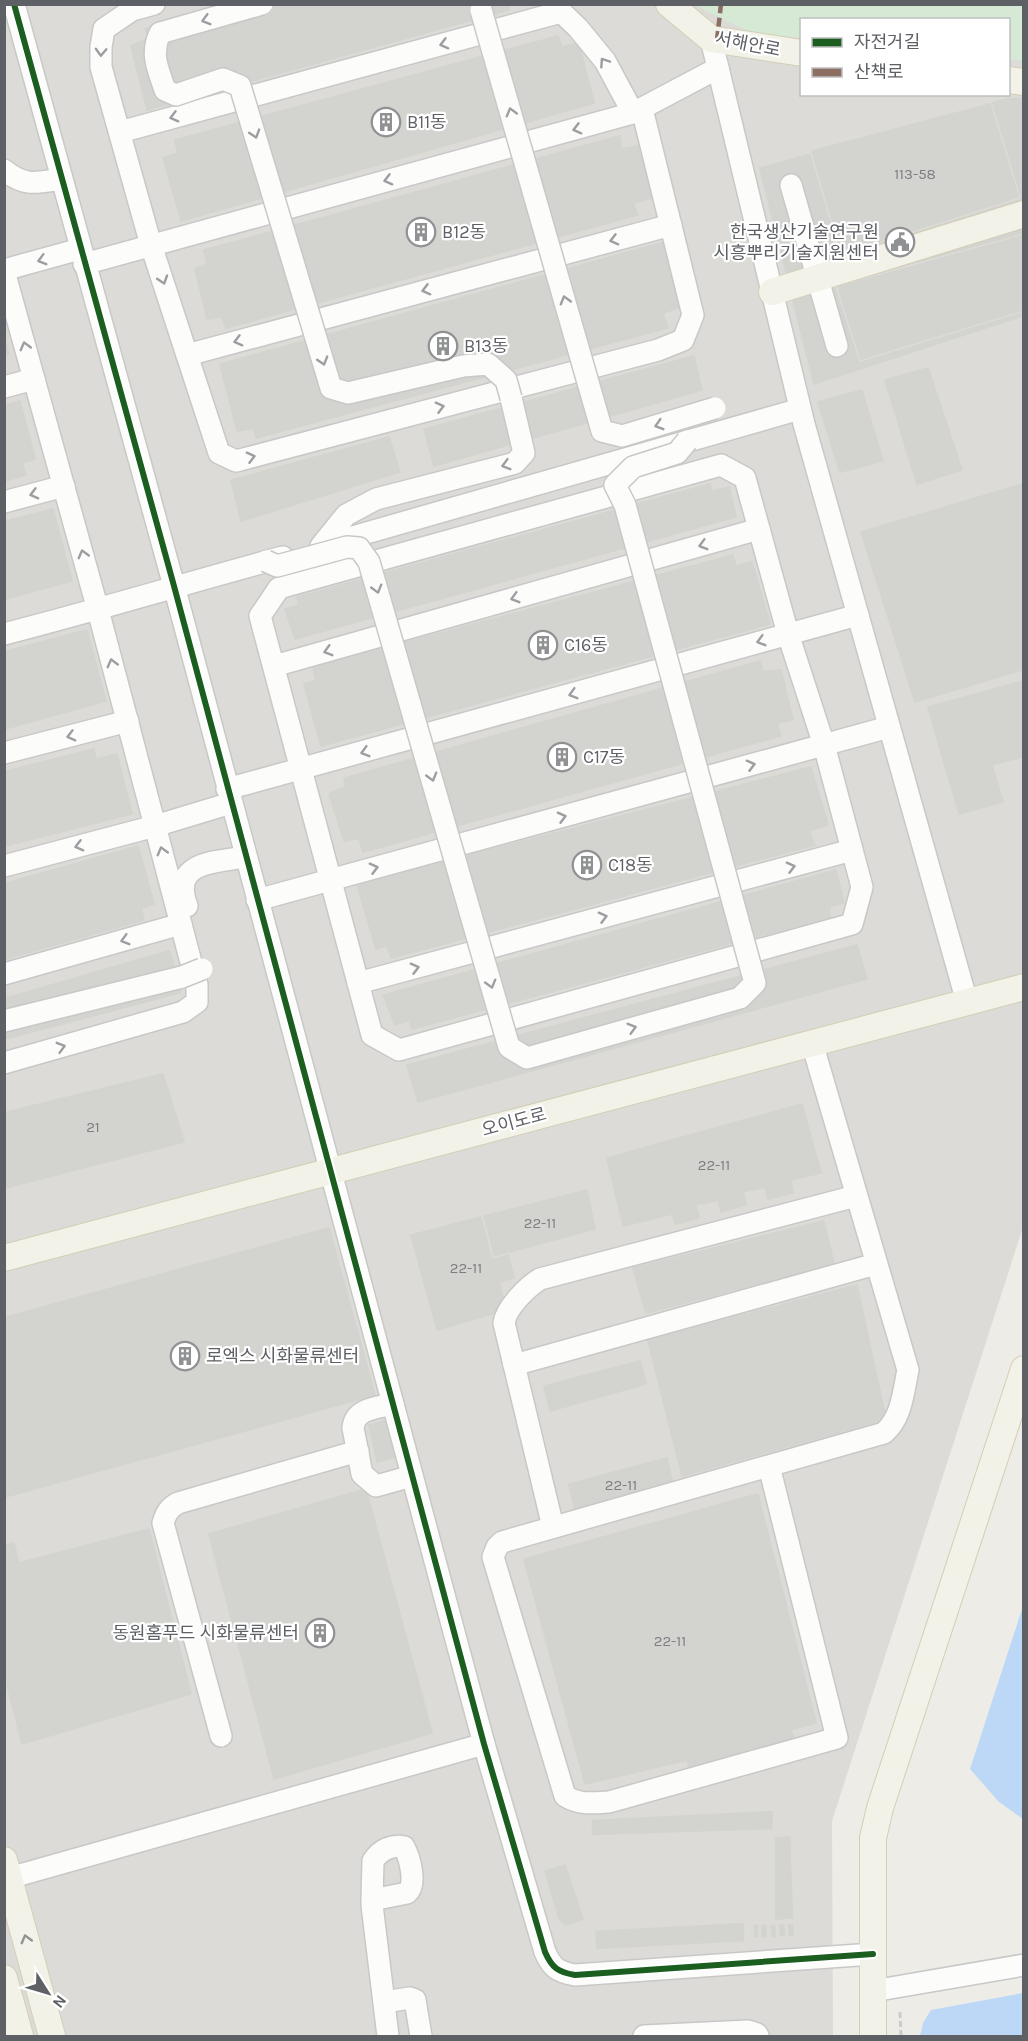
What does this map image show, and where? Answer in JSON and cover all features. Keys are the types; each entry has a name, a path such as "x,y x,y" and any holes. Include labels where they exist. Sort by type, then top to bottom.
{"main road":[{"name":"서해안로","path":"669,4 711,39 800,53"},
{"path":"772,292 1023,214"},
{"name":"오이도로","path":"4,1258 1023,987"},
{"path":"873,2037 873,1838 880,1808 1023,1369"},
{"path":"7,1869 52,2037"},
{"path":"4,1978 20,2037"}],"street":[{"path":"14,4 174,586 484,1744 545,1952 551,1965 561,1973 575,1975 873,1954"},
{"path":"120,132 557,8 578,28 605,61 637,111 693,315 683,340 658,350 236,461 219,453 152,245 101,67 100,47 104,29 132,10 154,4"},
{"path":"262,4 160,33 154,45 157,64 165,90 176,95 223,79 240,86 331,387 348,393 464,366 488,364 509,389 524,453 515,463 376,500 346,514 321,546"},
{"path":"480,4 602,431 622,436 715,408 729,411 746,424"},
{"path":"711,39 800,409 967,1002"},
{"path":"4,1063 183,1012 197,1002 197,985 98,610 4,271 152,245 637,111 718,68"},
{"path":"4,170 18,182 39,183 62,179"},
{"path":"791,185 837,346"},
{"path":"187,355 670,225"},
{"path":"4,387 34,379"},
{"path":"4,634 98,610 174,586 800,409"},
{"path":"266,561 277,566 347,547 359,548 369,562 509,1047 527,1058 740,998 755,983 625,506 615,485 633,467 677,453 687,441"},
{"path":"722,465 745,478 788,634 824,745 862,887 852,924 399,1050 372,1035 260,616 279,588 722,465"},
{"path":"4,502 64,486"},
{"path":"274,666 759,529"},
{"path":"4,866 155,826 302,769 858,615"},
{"path":"4,753 128,721"},
{"path":"257,900 889,727"},
{"path":"358,983 852,850"},
{"path":"4,1021 180,978 202,969 203,952 183,897 184,879 196,866 245,857"},
{"path":"4,974 181,924"},
{"path":"770,1466 837,1738 609,1802 573,1801 565,1796 493,1557 497,1547 502,1542 884,1433 894,1424 898,1416 908,1371 812,1043"},
{"path":"553,1527 504,1323 520,1296 531,1284 540,1279 856,1196"},
{"path":"514,1365 876,1264"},
{"path":"393,1404 361,1412 357,1416 353,1428 362,1474 376,1486 412,1476"},
{"path":"221,1736 163,1523 166,1514 171,1506 178,1503 358,1450"},
{"path":"7,1869 484,1744"},
{"path":"372,1900 388,2037"},
{"path":"873,1991 1023,1965"},
{"path":"384,2002 410,1998 415,2000 421,2037"},
{"path":"645,2037 748,2031 759,2037"}],"path":[{"path":"900,2012 900,2037"}],"shaded area":[{"path":"1001,4 1023,8 1023,1227 832,1821 833,2036 5,2036 5,5"}],"green space":[{"path":"699,5 1023,5 1023,61 1010,59 1010,18 800,18 800,38 752,33 704,10"}],"water":[{"path":"1023,1606 1023,1819 999,1802 970,1769"},
{"path":"1023,1993 1023,2036 920,2036 923,2023 931,2010"}],"building":[{"path":"226,4 509,4 511,11 146,112 129,45 147,37 143,28"},
{"name":"B11동","path":"559,34 563,45 580,41 596,104 180,223 161,157 176,152 173,139"},
{"name":"한국생산기술연구원 시흥뿌리기술지원센터","path":"1007,97 1024,97 1024,317 813,386 758,167"},
{"path":"991,102 1020,198 841,255 810,150"},
{"name":"B12동","path":"621,134 623,147 639,144 655,199 635,204 640,216 225,330 221,319 206,321 193,268 205,263 202,249"},
{"path":"1024,234 1024,311 860,361 836,286"},
{"name":"B13동","path":"666,240 683,308 665,314 670,329 255,440 252,430 236,433 218,363"},
{"path":"4,332 11,355 4,357"},
{"path":"695,354 704,391 433,468 422,428"},
{"path":"929,366 964,471 916,486 883,379"},
{"path":"863,388 885,462 839,474 816,401"},
{"path":"21,399 37,460 24,464 28,476 4,483 4,404"},
{"path":"390,435 402,473 240,523 229,479"},
{"path":"711,482 713,489 730,485 738,518 294,641 283,608 297,604 295,596"},
{"path":"1024,482 1024,671 914,704 859,531"},
{"path":"54,507 74,582 4,601 4,520"},
{"name":"C16동","path":"734,553 737,564 753,560 772,625 320,748 302,683 314,679 311,666"},
{"path":"88,628 108,702 4,731 4,650"},
{"name":"C17동","path":"761,659 764,670 782,668 795,721 779,724 783,737 362,854 358,840 343,843 327,793 344,786 342,777"},
{"path":"1024,679 1024,758 994,766 1005,803 958,816 926,706"},
{"path":"95,747 97,757 118,752 134,815 4,848 4,770"},
{"name":"C18동","path":"812,765 830,826 811,832 817,846 390,960 386,948 375,951 355,883"},
{"path":"139,844 156,905 143,909 146,921 4,961 4,882"},
{"path":"837,868 846,904 831,908 832,918 411,1031 408,1022 394,1027 381,994"},
{"path":"858,943 869,980 417,1104 405,1064"},
{"path":"170,949 182,994 4,1041 4,997"},
{"path":"164,1072 186,1143 4,1190 4,1111"},
{"path":"803,1102 823,1174 793,1181 795,1194 767,1201 764,1189 745,1193 748,1206 720,1214 717,1202 698,1206 701,1219 675,1226 671,1216 622,1228 605,1157"},
{"path":"588,1188 597,1230 493,1258 482,1215"},
{"path":"482,1215 493,1258 509,1253 516,1279 501,1283 508,1311 436,1332 409,1234"},
{"path":"825,1219 836,1265 645,1315 631,1267"},
{"name":"로엑스 시화물류센터","path":"330,1226 377,1396 4,1499 4,1316"},
{"path":"858,1283 888,1420 681,1478 646,1339"},
{"path":"641,1359 648,1385 549,1413 542,1385"},
{"path":"388,1418 397,1458 376,1464 367,1424"},
{"path":"668,1456 675,1487 574,1514 567,1483"},
{"name":"동원홈푸드 시화물류센터","path":"367,1487 434,1734 273,1781 207,1533"},
{"path":"759,1492 818,1724 793,1731 798,1743 689,1773 686,1762 584,1786 522,1558"},
{"path":"150,1527 193,1695 21,1746 4,1679 4,1544 15,1541 20,1561"},
{"path":"774,1810 773,1830 591,1836 591,1819"},
{"path":"791,1835 794,1919 774,1921 774,1837"},
{"path":"566,1863 585,1920 568,1926 558,1920 543,1870"},
{"path":"745,1922 745,1942 596,1950 594,1930"},
{"path":"778,1923 785,1924 786,1937 779,1937"},
{"path":"787,1923 794,1923 795,1936 788,1937"},
{"path":"752,1924 759,1924 759,1938 754,1939"},
{"path":"760,1924 767,1924 768,1938 761,1938"},
{"path":"770,1924 776,1924 777,1938 771,1938"}],"marked path":[{"path":"717,40 721,4"}],"cycle path":[{"path":"14,4 174,586 484,1744 545,1952 556,1968 575,1975 873,1954"}],"place":[{"name":"B11동","path":"386,122"},
{"name":"B12동","path":"421,232"},
{"name":"한국생산기술연구원 시흥뿌리기술지원센터","path":"900,242"},
{"name":"B13동","path":"443,346"},
{"name":"C16동","path":"543,645"},
{"name":"C17동","path":"562,757"},
{"name":"C18동","path":"587,865"},
{"name":"로엑스 시화물류센터","path":"185,1356"},
{"name":"동원홈푸드 시화물류센터","path":"320,1633"}]}
